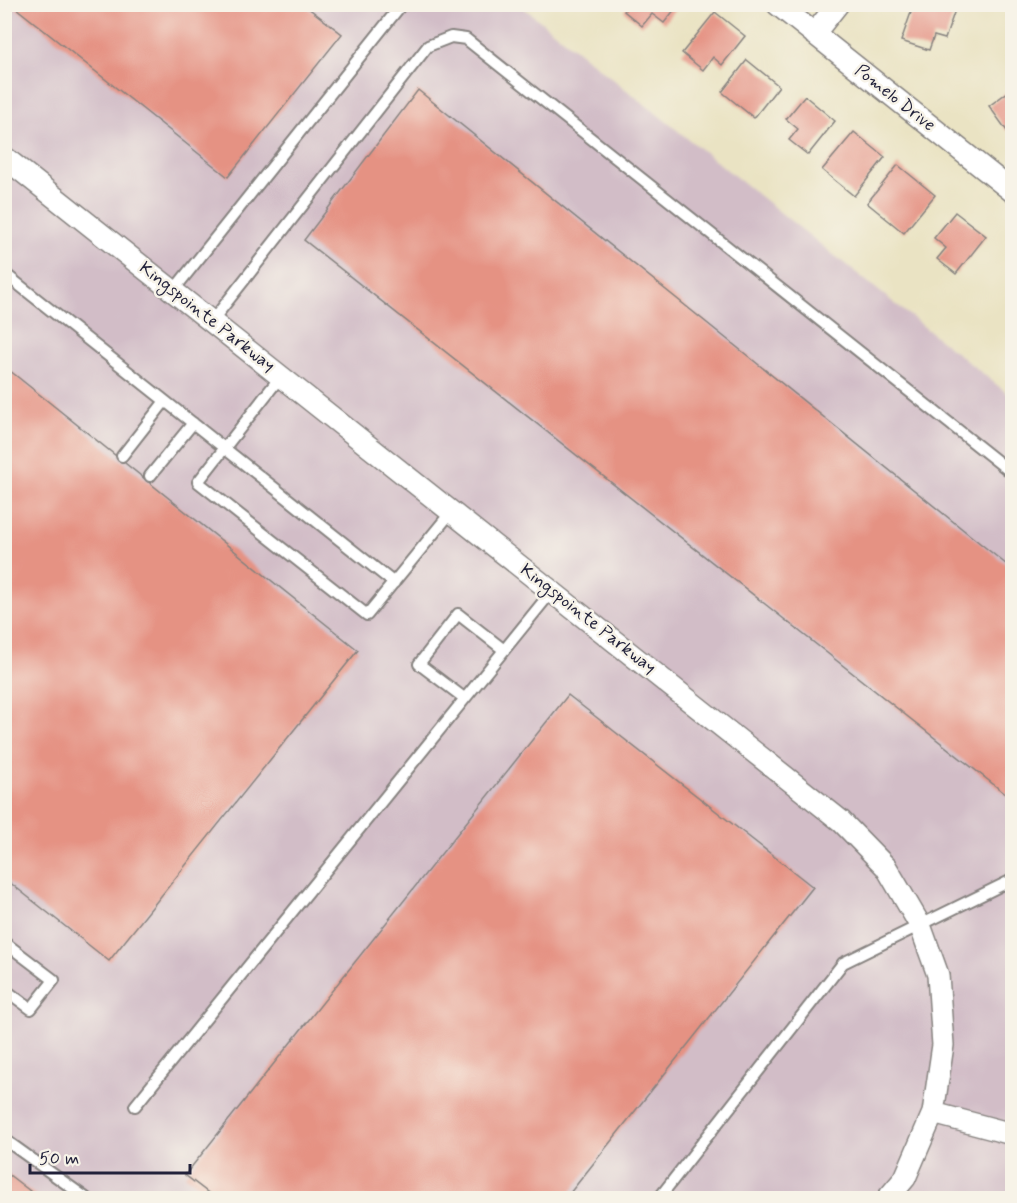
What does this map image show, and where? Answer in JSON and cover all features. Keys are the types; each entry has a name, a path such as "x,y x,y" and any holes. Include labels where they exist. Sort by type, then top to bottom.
{"street":[{"name":"Pomelo Drive","path":"777,4 1012,191"},
{"path":"814,34 838,4"},
{"name":"Kingspointe Parkway","path":"4,157 842,820 886,867 920,925 938,975 943,1045 933,1113 905,1178 888,1198"},
{"path":"933,1113 1012,1134"}],"lane":[{"path":"173,291 402,4"},
{"path":"212,321 428,46 451,37 466,39 1012,473"},
{"path":"4,273 394,583"},
{"path":"281,376 198,482 367,615 452,512"},
{"path":"122,456 165,401"},
{"path":"150,476 193,423"},
{"path":"135,1106 552,591"},
{"path":"465,698 419,663 458,614 504,650"},
{"path":"659,1198 843,963 1012,880"},
{"path":"4,942 54,980 31,1010 4,989"},
{"path":"4,1139 86,1198"}],"shaded area":[{"path":"5,5 520,5 1012,397 1012,1198 5,1198"}],"building":[{"path":"11,4 303,4 342,34 228,177"},
{"path":"629,4 679,4 664,23 652,14 642,26 624,11"},
{"path":"914,4 957,4 945,39 934,36 929,50 901,41"},
{"path":"715,12 745,36 722,65 713,57 703,70 682,53"},
{"path":"747,60 779,86 754,118 722,92"},
{"path":"1012,89 1012,127 1007,131 989,106"},
{"path":"418,90 1012,569 1012,799 304,240"},
{"path":"805,96 835,121 808,155 789,140 798,129 786,119"},
{"path":"854,132 885,157 854,196 822,170"},
{"path":"898,165 935,195 904,233 867,203"},
{"path":"955,212 986,236 956,274 937,259 946,248 934,238"},
{"path":"4,366 358,650 109,961 4,878"},
{"path":"568,695 813,887 566,1198 215,1198 185,1175"},
{"path":"4,1171 39,1198 4,1198"}]}
